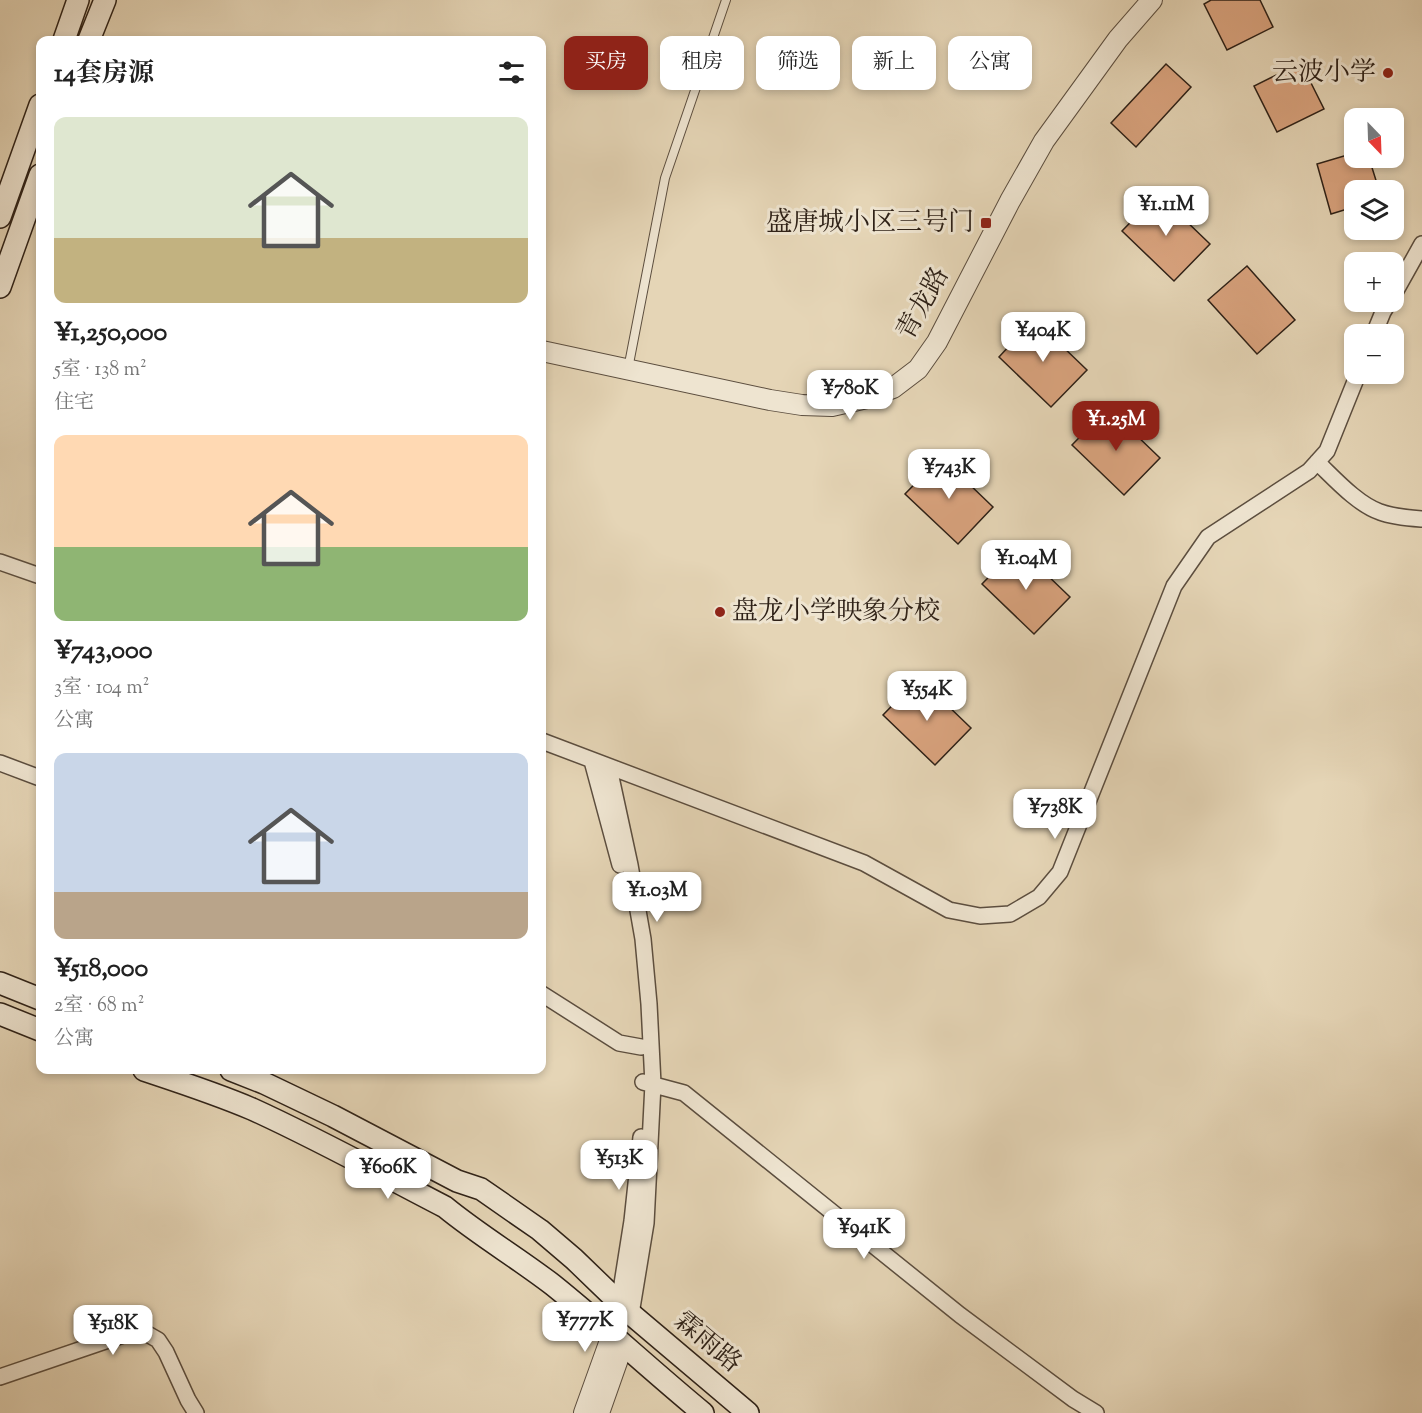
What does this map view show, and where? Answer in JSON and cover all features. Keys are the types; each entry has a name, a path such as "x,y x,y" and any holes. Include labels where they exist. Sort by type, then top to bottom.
{"main road":[{"path":"65,36 78,0"},
{"path":"91,36 105,0"},
{"path":"0,217 36,116"},
{"path":"0,287 36,186"},
{"path":"0,983 36,997"},
{"path":"0,1014 36,1028"},
{"path":"156,1074 252,1109 446,1207 546,1280 703,1413"},
{"name":"霖雨路","path":"241,1074 333,1116 481,1190 540,1230 574,1259 625,1309 748,1413"}],"street":[{"name":"青龙路","path":"546,352 802,405 832,406 867,398 893,388 918,369 937,342 1010,201 1044,141 1118,39 1152,0"},
{"path":"1404,276 1422,244"},
{"path":"546,743 864,863 949,910 980,916 1010,914 1039,897 1060,872 1174,586 1208,537 1309,471 1327,451 1354,384"},
{"path":"1317,462 1355,498 1379,512 1402,518 1422,519"},
{"path":"0,562 36,575"},
{"path":"592,761 623,879 633,941 642,1047 648,1083"},
{"path":"0,762 36,776"},
{"path":"599,1413 646,1223 649,1004 643,939 609,768"},
{"path":"546,997 619,1043 642,1047"},
{"path":"648,1083 684,1093 960,1316 1072,1399 1096,1413"},
{"path":"0,1377 132,1332 144,1332 158,1340 166,1352 196,1413"},
{"path":"584,1413 617,1340"}],"lane":[{"path":"628,370 664,178 726,0"}],"building":[{"path":"1211,0 1260,0 1273,27 1227,50 1204,4"},
{"path":"1301,63 1324,109 1277,132 1254,86"},
{"path":"1166,64 1191,87 1136,147 1111,123"},
{"path":"1344,156 1344,168 1372,168 1376,180 1344,180 1344,210 1331,214 1317,164"},
{"path":"1158,194 1210,244 1174,281 1122,231"},
{"path":"1247,266 1295,320 1257,354 1208,300"},
{"path":"1034,319 1087,370 1051,407 999,357"},
{"path":"1108,408 1160,458 1124,495 1072,445"},
{"path":"941,457 993,507 958,544 905,494"},
{"path":"1018,547 1070,597 1034,634 982,584"},
{"path":"919,678 971,728 935,765 883,715"}],"place":[{"name":"云波小学","path":"1388,73"},
{"name":"盛唐城小区三号门","path":"986,223"},
{"name":"盘龙小学映象分校","path":"720,612"}]}
